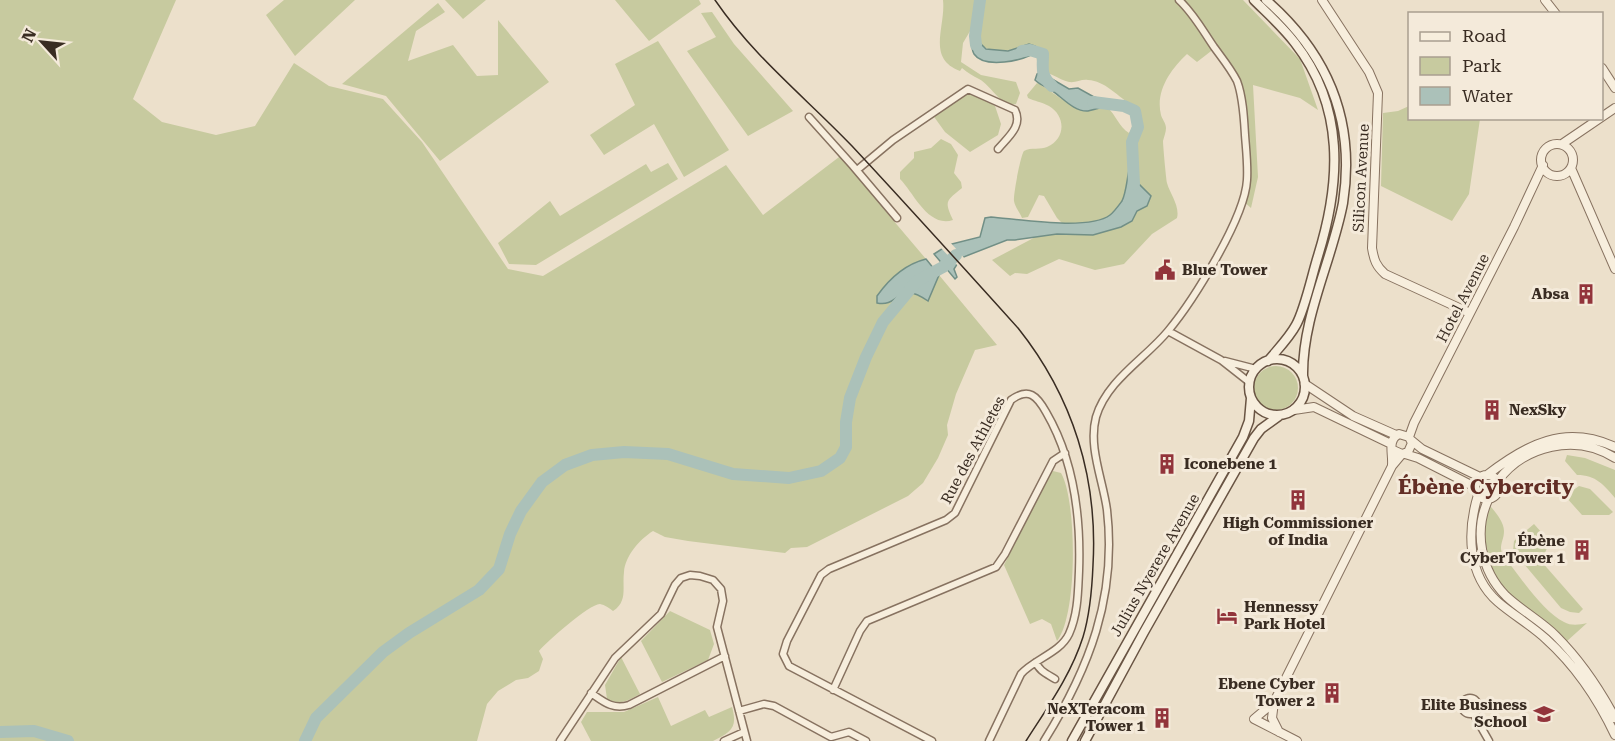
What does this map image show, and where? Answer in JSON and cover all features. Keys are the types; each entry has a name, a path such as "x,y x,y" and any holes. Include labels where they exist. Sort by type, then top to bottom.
{"main road":[{"path":"1254,0 1296,44 1318,82 1329,114 1335,158 1334,193 1329,218 1296,325 1268,361 1256,369 1250,382 1251,398 1262,411 1279,416 1294,410 1304,394 1303,353 1343,203 1346,186 1346,143 1339,108 1317,58 1298,31 1266,0"},
{"path":"1268,361 1276,359 1292,364 1304,380"},
{"name":"Julius Nyerere Avenue","path":"1072,741 1243,437 1249,421 1251,398"},
{"name":"Julius Nyerere Avenue","path":"1085,741 1254,438 1261,429 1279,416"}],"street":[{"path":"1044,741 1081,677 1098,630 1104,605 1109,534 1104,489 1096,459 1094,434 1097,414 1120,378 1168,331 1208,272 1243,201 1247,180 1244,117 1237,82 1196,18 1179,0"},
{"name":"Silicon Avenue","path":"1322,0 1373,80 1378,93 1372,248 1377,267 1385,274 1470,313"},
{"path":"1545,0 1554,12"},
{"path":"1603,70 1615,88"},
{"path":"857,170 893,140 968,89 1015,110 1019,117 1018,125 998,149"},
{"path":"809,117 897,218"},
{"path":"1554,175 1545,170 1543,165 1542,155 1548,147 1562,144 1598,120"},
{"path":"1576,135 1571,168 1615,269"},
{"path":"1562,144 1572,154"},
{"name":"Hotel Avenue","path":"1405,436 1414,423 1543,165"},
{"path":"1534,185 1554,175 1563,174 1571,168"},
{"path":"1563,174 1576,183"},
{"path":"1168,331 1221,360 1250,382"},
{"path":"1221,360 1256,369"},
{"path":"1304,380 1353,416 1405,436 1422,448 1483,476 1493,477 1497,482 1497,492 1489,498 1481,520 1485,562 1493,579 1504,594 1555,635 1571,652 1591,677 1615,718"},
{"name":"Rue des Athletes","path":"932,741 789,666 783,654 787,641 821,575 829,569 946,520 955,513 1011,400 1018,395 1033,395 1039,400 1055,428 1065,453 1075,493 1080,546 1076,614 1068,636 1061,645 1021,674 989,741"},
{"path":"1294,410 1314,407 1403,454 1418,458 1489,498"},
{"path":"1392,466 1392,447 1405,436"},
{"path":"1279,732 1272,718 1274,702 1392,466 1410,450 1405,436"},
{"path":"1615,447 1600,441 1579,438 1548,440 1530,446 1483,476 1476,491 1470,537 1479,576 1496,600 1545,638 1582,677 1615,735"},
{"path":"1497,482 1512,465 1526,456 1562,444 1592,447 1615,458"},
{"path":"833,690 860,631 867,621 996,567 1053,461 1065,453"},
{"path":"560,741 615,658 655,621 667,605 677,581 685,576 694,575 709,578 721,589 723,601 717,627 747,741"},
{"path":"591,693 610,706 629,705 725,656"},
{"path":"1036,662 1038,668 1055,679"},
{"path":"1274,702 1254,719 1296,741"},
{"path":"739,711 764,704 774,706 831,737 849,732 866,741"},
{"path":"1473,714 1489,741"},
{"path":"724,741 744,732"}],"green space":[{"path":"0,0 176,0 133,99 162,122 216,135 255,126 294,63 329,86 383,99 422,142 508,269 543,276 726,165 763,215 843,154 887,213 926,259 912,265 888,283 878,296 877,303 908,293 928,301 939,275 997,345 975,350 956,394 947,425 948,435 938,458 923,483 908,496 807,547 791,548 785,553 688,541 665,537 653,531 638,543 627,560 623,598 618,607 613,611 602,604 595,605 550,640 539,651 543,659 539,671 528,678 516,680 498,691 487,704 477,741 0,741"},
{"path":"284,0 355,0 295,56 266,15"},
{"path":"445,0 486,0 463,19"},
{"path":"615,0 699,0 701,4 649,41"},
{"path":"943,0 975,0 976,21 963,43 961,62 981,75 1016,82 1020,93 1016,104 1005,102 984,82 962,68 960,71 943,58 940,41"},
{"path":"985,0 1243,0 1300,59 1318,110 1300,98 1253,85 1258,177 1251,208 1243,201 1246,159 1237,82 1215,48 1197,62 1187,54 1175,66 1160,97 1161,115 1166,128 1163,141 1167,183 1176,205 1177,218 1152,234 1124,264 1095,270 1059,259 1027,274 1015,273 1010,276 992,260 1062,223 1044,196 1039,195 1028,217 1022,218 1015,203 1016,183 1024,151 1045,148 1053,143 1058,139 1062,127 1055,110 1028,98 1027,95 1037,83 1081,109 1107,107 1129,133 1133,118 1129,103 1105,86 1088,80 1069,82 1038,69 1035,46 1000,51 981,45 979,31"},
{"path":"438,3 445,12 416,31 408,61 453,45 477,76 498,75 498,20 549,82 440,161 386,96 342,84"},
{"path":"712,12 734,44 793,111 748,136 687,51 716,37 701,13"},
{"path":"658,41 729,150 684,177 654,124 604,155 590,135 635,105 615,64"},
{"path":"969,91 995,106 1001,124 998,135 970,152 945,132 932,114"},
{"path":"1408,106 1408,120 1480,120 1469,194 1452,221 1381,186 1383,113 1398,111"},
{"path":"941,139 951,144 958,155 954,173 961,182 962,188 948,202 948,209 953,220 944,221 936,219 922,208 900,179 900,172 914,158 914,152 931,148"},
{"path":"668,163 678,179 536,265 509,264 498,243 550,201 560,216 646,164 651,172"},
{"path":"1276,366 1291,373 1298,388 1291,403 1276,410 1261,403 1254,388 1261,373"},
{"path":"1567,455 1585,458 1615,470 1615,498 1594,479 1577,475 1565,461"},
{"path":"1053,471 1061,473 1066,487 1070,507 1073,557 1069,608 1057,641 1051,624 1042,619 1030,624 1004,565"},
{"path":"1579,486 1590,489 1613,512 1609,515 1582,515 1565,496"},
{"path":"1489,505 1499,517 1504,528 1501,549 1503,555 1531,592 1548,610 1564,622 1575,625 1587,623 1566,642 1516,600 1502,586 1492,569 1486,551 1485,530"},
{"path":"1534,524 1550,542 1541,561 1583,609 1579,613 1561,608 1513,551 1514,541"},
{"path":"670,611 710,630 714,644 708,660 662,682 641,641"},
{"path":"621,657 640,694 616,702 607,699 605,685"},
{"path":"658,697 671,726 705,710 709,717 732,707 734,720 732,728 713,741 591,741 581,722 587,712 624,712"}],"water":[{"path":"974,28 979,31 980,43 986,49 1008,51 1029,44 1035,46 1037,52 1014,61 995,62 979,59 972,48"},
{"path":"1040,72 1069,89 1078,88 1104,100 1108,104 1107,107 1083,111 1073,107 1035,80"},
{"path":"1134,167 1138,183 1151,196 1147,206 1137,211 1132,221 1121,227 1093,235 1057,234 1007,240 961,258 954,269 957,277 955,279 934,254 948,245 980,237 985,218 1070,223 1100,220 1112,214 1122,201 1129,170"},
{"path":"926,259 939,275 928,301 918,295 904,293 890,302 877,303 877,296 893,278 905,268"}],"pier":[{"path":"950,242 965,259 959,267 940,247"}],"waterway":[{"path":"976,45 980,0"},
{"path":"1022,51 1030,50 1043,54 1044,75 1052,86"},
{"path":"1093,102 1124,106 1135,111 1138,127 1132,142 1134,184"},
{"path":"305,741 316,718 383,652 409,633 479,590 499,569 510,534 521,511 542,482 565,465 592,455 624,452 668,454 733,474 789,478 821,471 840,458 846,447 846,422 850,398 883,322 917,281 943,267 956,255"},
{"path":"0,732 34,731 68,741"}],"tram line":[{"path":"715,0 746,40 852,146 1018,328 1054,382 1067,410 1086,470 1091,501 1093,574 1090,602 1083,637 1072,665 1026,741"}],"place":[{"name":"Blue Tower","path":"1165,270"},
{"name":"Absa","path":"1586,294"},
{"name":"NexSky","path":"1492,410"},
{"name":"Iconebene 1","path":"1167,464"},
{"name":"High Commissioner of India","path":"1298,500"},
{"name":"Ébène CyberTower 1","path":"1582,550"},
{"name":"Hennessy Park Hotel","path":"1227,616"},
{"name":"Ebene Cyber Tower 2","path":"1332,693"},
{"name":"Elite Business School","path":"1544,714"},
{"name":"NeXTeracom Tower 1","path":"1162,718"}],"district":[{"name":"Ébène Cybercity","path":"1486,487"}]}
